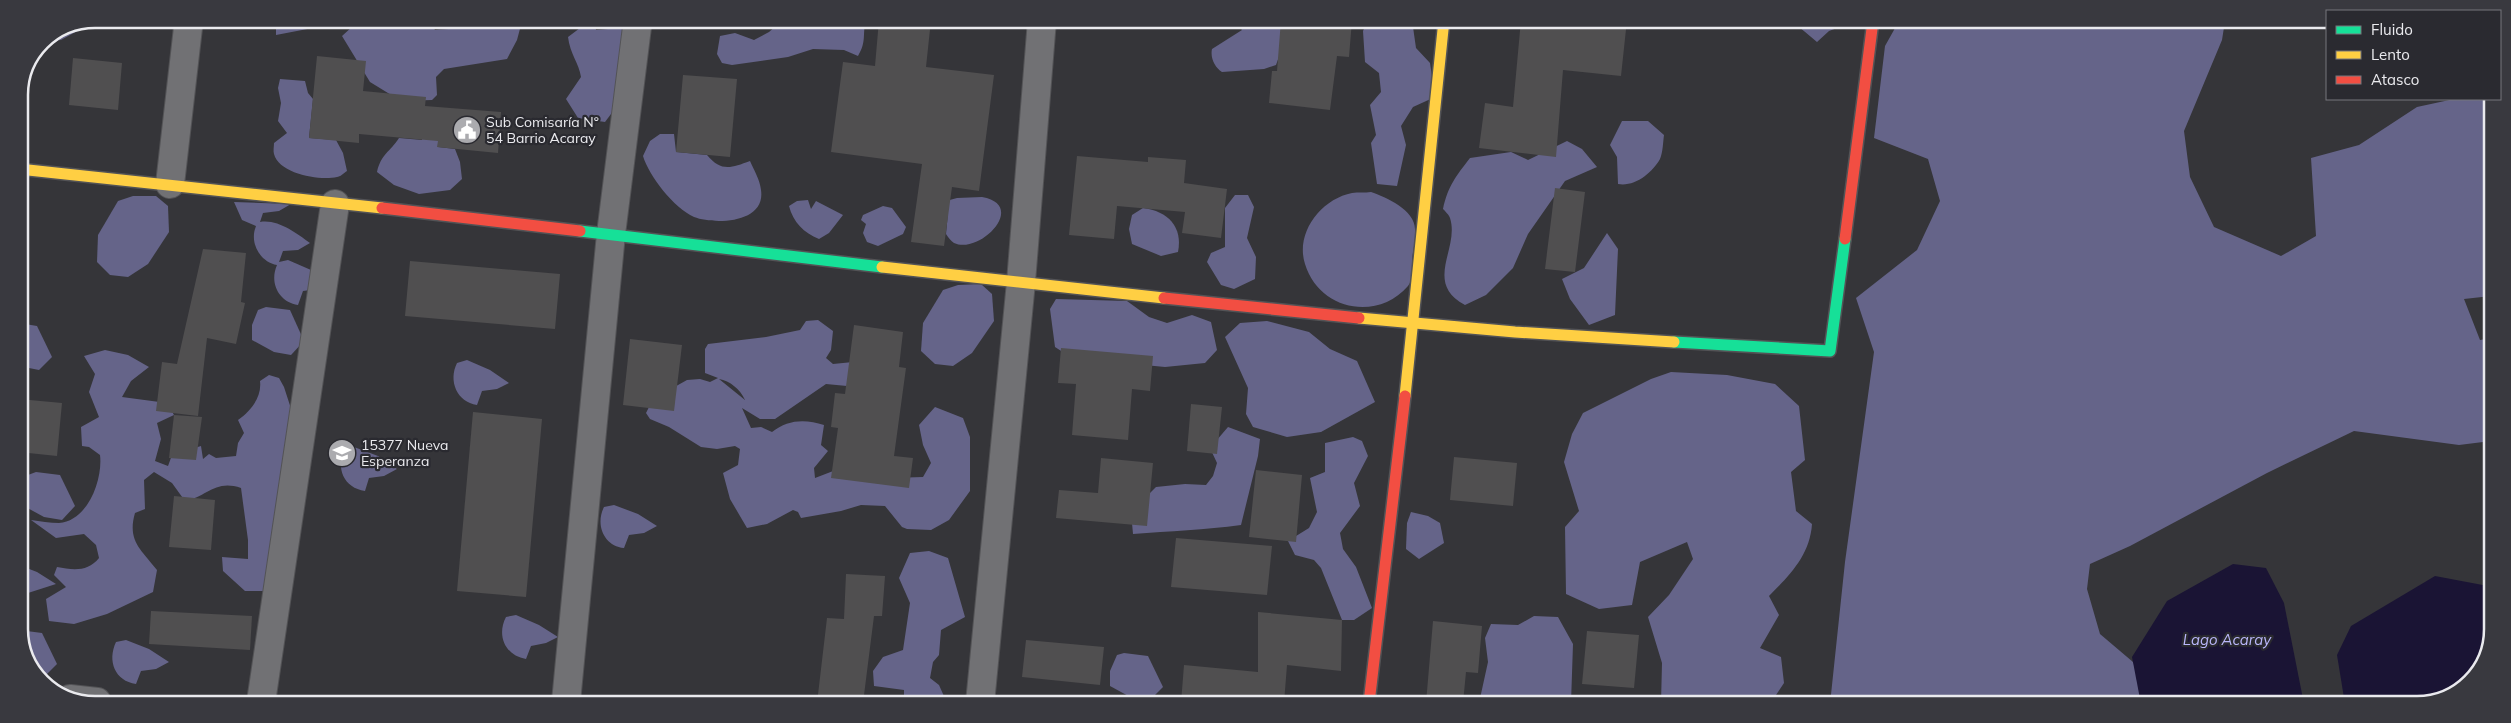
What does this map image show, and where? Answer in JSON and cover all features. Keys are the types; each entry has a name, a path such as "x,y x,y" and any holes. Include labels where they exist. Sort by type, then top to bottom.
{"street":[{"path":"170,184 188,28"},
{"path":"567,696 611,234 637,28"},
{"path":"981,696 1021,282 1041,28"},
{"path":"1370,696 1413,323 1443,28"},
{"path":"28,170 170,184 1021,282 1413,323 1830,351 1871,28"},
{"path":"262,696 335,204"}],"shaded area":[{"path":"276,28 313,28 276,35"},
{"path":"351,28 434,28 435,30 520,28 517,40 507,59 444,69 436,77 437,95 432,100 401,101 370,82 342,36"},
{"path":"580,28 626,28 620,102 605,122 578,118 566,99 581,77 568,37"},
{"path":"774,28 864,28 861,51 858,56 844,50 813,49 788,57 732,65 722,63 717,54 720,36 735,33 754,40"},
{"path":"1240,28 1282,28 1281,51 1276,65 1264,69 1222,72 1217,68 1212,59 1212,49 1242,30"},
{"path":"1364,28 1413,28 1416,48 1430,63 1435,97 1413,107 1401,126 1406,145 1397,186 1377,184 1371,143 1376,135 1370,105 1381,92 1379,73 1365,62"},
{"path":"1800,28 1837,28 1829,31 1817,42"},
{"path":"1895,28 2224,28 2222,40 2184,131 2190,177 2214,227 2281,256 2316,236 2311,158 2359,145 2417,107 2449,100 2483,100 2483,297 2464,299 2480,340 2483,339 2484,442 2459,445 2354,431 2267,473 2130,546 2090,564 2087,589 2100,634 2133,662 2157,696 1831,696 1845,562 1874,352 1856,298 1917,250 1940,201 1928,159 1874,138 1885,46"},
{"path":"81,29 61,40 55,41"},
{"path":"280,79 305,81 308,93 313,99 309,138 336,140 343,153 347,171 341,176 330,178 311,177 292,171 277,161 274,153 274,143 287,133 278,121 281,103 278,88"},
{"path":"1622,121 1648,121 1664,135 1660,159 1648,174 1631,183 1618,184 1617,157 1610,145"},
{"path":"423,128 438,131 438,147 455,149 460,162 462,179 450,190 419,194 394,185 377,172 383,157 399,138 422,140"},
{"path":"660,134 674,134 676,152 707,155 722,166 732,167 750,161 761,190 760,201 756,209 748,215 726,221 703,219 686,213 656,182 643,156 650,141"},
{"path":"1567,141 1582,149 1597,167 1565,181 1528,234 1513,268 1486,295 1465,305 1453,296 1446,286 1444,276 1452,230 1450,218 1443,209 1447,194 1457,176 1470,158 1511,152 1528,160"},
{"path":"1371,192 1399,205 1414,222 1415,237 1410,283 1395,297 1381,304 1365,307 1350,306 1336,301 1323,292 1312,280 1305,264 1304,241 1307,229 1313,219 1330,202 1352,193"},
{"path":"1235,195 1248,195 1254,207 1247,238 1256,257 1255,279 1234,289 1221,285 1207,262 1211,253 1225,247 1225,208"},
{"path":"133,196 156,196 168,206 169,232 148,264 128,277 110,275 97,262 98,235 118,201"},
{"path":"982,197 995,202 1001,209 1000,218 995,228 976,242 965,245 954,243 946,234 948,213 946,201 957,198"},
{"path":"808,200 811,209 816,201 843,215 829,233 819,239 809,234 800,226 793,217 789,206 797,201"},
{"path":"234,202 291,204 279,211 263,213 260,222 280,225 293,231 310,243 298,250 283,251 279,262 288,260 311,270 318,289 303,291 298,305 286,300 277,291 274,278 277,265 266,260 257,251 254,239 256,226 242,220"},
{"path":"883,206 892,208 906,227 903,234 878,246 867,242 863,233 866,224 861,220 863,215"},
{"path":"1143,208 1160,213 1172,222 1178,235 1178,252 1161,256 1132,244 1129,229 1132,215"},
{"path":"1607,233 1618,249 1615,315 1589,325 1570,299 1562,279 1584,268"},
{"path":"981,284 992,294 994,321 972,353 953,366 935,364 921,351 923,323 943,290 958,285"},
{"path":"1056,299 1127,301 1149,317 1167,323 1192,315 1211,322 1217,350 1205,363 1165,367 1072,358 1055,347 1050,309"},
{"path":"266,307 290,310 304,341 291,355 274,352 252,340 252,325 258,310"},
{"path":"818,320 833,331 831,350 826,358 833,364 853,362 847,386 826,384 775,419 760,419 742,408 751,428 761,427 772,432 784,425 797,421 824,425 821,445 828,451 814,468 815,478 841,468 892,478 923,477 931,463 923,445 919,425 935,407 963,418 970,437 970,491 949,520 931,530 907,529 902,527 885,506 861,505 841,511 801,518 798,512 793,510 767,524 747,528 730,499 723,473 738,465 740,449 735,446 717,449 701,447 669,427 650,419 646,413 653,399 687,380 700,379 710,382 718,378 705,373 705,349 708,344 766,337 800,330 806,321","holes":["719,379 737,389 745,400"]},
{"path":"1267,321 1309,332 1330,349 1357,361 1375,402 1321,432 1287,437 1253,427 1246,414 1248,388 1225,337 1240,323"},
{"path":"28,324 37,326 52,357 39,370 28,368"},
{"path":"105,350 128,355 149,367 131,381 122,397 167,403 174,415 157,423 161,439 155,461 168,466 172,455 201,446 203,459 209,454 216,458 236,456 238,443 244,433 238,420 255,403 259,393 260,381 269,375 279,378 284,387 296,424 266,591 245,591 223,571 222,557 248,559 248,540 241,488 232,486 218,487 185,501 172,483 154,472 144,480 145,509 135,513 133,523 134,538 137,544 157,570 153,592 107,614 74,624 49,621 46,599 66,587 54,575 57,567 85,568 95,563 99,558 96,545 84,534 56,538 31,520 59,523 69,520 86,507 92,497 99,475 100,455 89,447 82,446 81,427 99,417 89,392 95,374 84,356"},
{"path":"467,360 490,370 509,383 497,389 482,391 477,405 464,400 456,390 454,370 457,363"},
{"path":"1671,372 1727,375 1775,384 1799,406 1805,460 1791,472 1796,511 1812,524 1807,545 1798,564 1769,596 1779,615 1760,648 1781,657 1784,683 1775,696 1661,696 1662,663 1648,617 1669,595 1693,559 1687,542 1640,562 1632,605 1599,609 1566,594 1565,527 1579,511 1564,462 1572,434 1583,413 1651,379"},
{"path":"1228,427 1260,439 1258,456 1241,525 1133,534 1131,512 1156,487 1185,484 1206,485 1213,476 1217,463 1210,448"},
{"path":"1353,437 1362,441 1368,456 1354,483 1360,506 1340,533 1343,549 1356,567 1372,608 1354,620 1342,620 1321,568 1314,560 1295,555 1288,541 1309,528 1317,512 1310,478 1325,472 1325,443"},
{"path":"354,447 378,456 397,469 384,476 369,478 365,491 352,486 343,476 341,463 345,449"},
{"path":"36,472 60,475 75,506 62,520 44,517 28,508 28,475"},
{"path":"614,505 638,514 657,526 644,533 629,535 624,548 617,546 607,539 601,527 601,514 604,507"},
{"path":"1411,512 1428,516 1440,523 1444,543 1419,559 1406,549 1407,523"},
{"path":"929,551 948,558 965,617 941,630 939,655 933,662 930,678 939,685 944,696 904,696 904,690 874,686 873,671 883,657 903,650 910,603 899,578 910,553"},
{"path":"28,568 37,572 56,584 28,593"},
{"path":"516,615 539,625 558,637 546,643 531,646 526,659 513,654 505,644 502,631 506,617"},
{"path":"1534,616 1558,617 1573,644 1571,696 1481,696 1488,662 1485,638 1491,624 1518,625"},
{"path":"28,631 42,633 57,664 46,675 41,669 33,654"},
{"path":"126,640 149,649 169,662 156,669 141,671 136,684 123,679 115,669 112,656 116,642"},
{"path":"1124,653 1148,656 1163,687 1154,696 1128,696 1110,686 1110,671 1117,655"}],"water":[{"name":"Lago Acaray","path":"2233,564 2266,568 2284,603 2302,696 2139,696 2132,657 2167,601"},
{"path":"2435,576 2484,585 2484,629 2477,658 2467,673 2457,682 2438,692 2417,696 2344,696 2337,655 2351,626"}],"building":[{"path":"878,28 930,28 926,67 994,75 979,191 952,187 944,246 911,242 922,164 831,152 843,62 875,66"},
{"path":"1280,28 1351,28 1349,57 1337,56 1330,110 1269,103 1272,71 1277,71"},
{"path":"1520,28 1626,28 1621,76 1563,70 1556,157 1479,148 1485,103 1513,107"},
{"path":"317,56 366,61 363,91 426,97 425,106 501,112 498,153 437,147 438,141 359,134 359,143 309,138"},
{"path":"73,58 122,63 118,110 69,105"},
{"path":"683,75 737,79 730,157 676,152"},
{"path":"1077,156 1148,162 1148,157 1186,160 1184,183 1227,189 1221,238 1182,233 1185,212 1117,206 1114,239 1069,235"},
{"path":"1555,188 1585,192 1575,272 1545,269"},
{"path":"203,249 246,253 241,302 245,303 236,344 207,338 198,416 156,411 162,362 177,364"},
{"path":"410,261 560,274 555,329 405,316"},
{"path":"854,325 903,332 899,367 906,368 894,456 913,458 909,488 831,478 838,428 831,427 835,393 845,394"},
{"path":"630,339 682,345 674,411 623,405"},
{"path":"1061,348 1153,356 1150,391 1132,389 1128,440 1072,435 1076,384 1058,383"},
{"path":"28,400 62,403 57,456 28,453"},
{"path":"1191,404 1222,407 1217,454 1187,451"},
{"path":"473,412 542,419 526,597 457,591"},
{"path":"174,415 202,417 196,460 169,458"},
{"path":"1454,457 1517,463 1513,506 1450,500"},
{"path":"1101,458 1153,463 1147,526 1056,518 1059,490 1098,493"},
{"path":"1256,470 1302,475 1296,542 1249,537"},
{"path":"174,496 215,500 211,550 169,547"},
{"path":"1176,538 1272,546 1267,595 1171,587"},
{"path":"846,574 885,576 882,616 874,616 864,696 818,696 827,618 844,619"},
{"path":"151,611 252,616 250,650 149,644"},
{"path":"1258,612 1342,620 1341,671 1287,665 1285,696 1182,696 1184,665 1258,672"},
{"path":"1433,621 1482,626 1478,673 1466,672 1464,696 1427,696"},
{"path":"1587,631 1639,635 1634,688 1582,684"},
{"path":"1026,640 1104,647 1100,685 1022,677"}],"traffic: fast":[{"path":"580,231 882,267"},
{"path":"1674,342 1830,351 1845,239"}],"traffic: slow":[{"path":"1405,396 1443,28"},
{"path":"28,170 382,208"},
{"path":"882,267 1164,298"},
{"path":"1359,318 1515,332 1674,342"}],"traffic: jam":[{"path":"1845,239 1872,28"},
{"path":"382,208 580,231"},
{"path":"1164,298 1359,318"},
{"path":"1370,696 1405,396"}],"place":[{"name":"Sub Comisaría N° 54 Barrio Acaray","path":"467,130"},
{"name":"15377 Nueva Esperanza","path":"342,453"}]}
